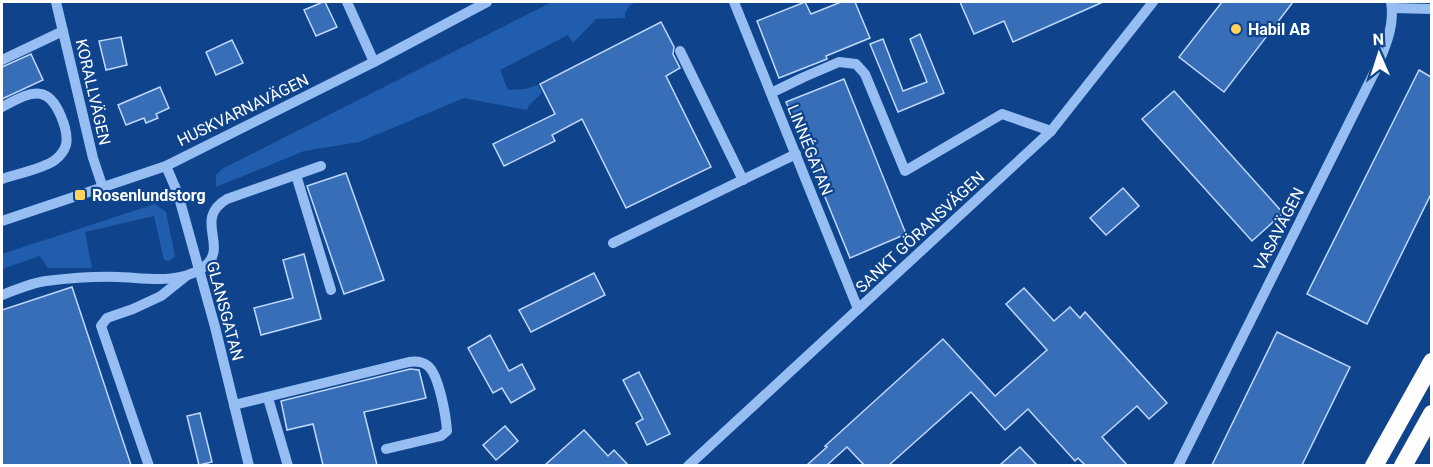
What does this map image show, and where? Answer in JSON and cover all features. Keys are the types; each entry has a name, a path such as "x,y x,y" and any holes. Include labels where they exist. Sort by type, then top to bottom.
{"highway":[{"path":"1374,465 1431,362"},
{"path":"1403,465 1431,414"}],"street":[{"name":"KORALLVÄGEN","path":"56,2 93,158 103,188"},
{"path":"347,2 374,62"},
{"name":"HUSKVARNAVÄGEN","path":"2,221 166,166 374,62 487,2"},
{"name":"LINNÉGATAN","path":"734,2 858,309"},
{"name":"SANKT GÖRANSVÄGEN","path":"688,465 1051,131 1153,2"},
{"path":"1391,4 1431,9"},
{"name":"VASAVÄGEN","path":"1178,465 1377,67 1388,43 1392,25 1391,4"},
{"path":"2,60 63,31"},
{"path":"680,51 743,180"},
{"path":"771,93 839,62 856,64 864,74 905,171 1002,114 1051,131"},
{"path":"2,107 31,94 40,93 47,96 55,102 60,114 66,134 66,145 61,155 53,162 2,179"},
{"path":"613,243 796,154"},
{"name":"GLANSGATAN","path":"166,166 178,194 200,270 249,465"},
{"path":"149,465 101,326 107,318 161,296 186,276 200,270 212,259 215,251 211,220 218,204 321,166"},
{"path":"296,175 331,290"},
{"path":"2,295 42,281 186,276"},
{"path":"234,405 410,362 422,362 429,366 435,375 447,431 441,436 386,449"},
{"path":"268,398 288,465"}],"shaded area":[{"path":"552,2 637,2 630,5 625,18 596,19 573,43 568,35 500,70 508,90 525,89 538,85 542,93 529,105 527,110 464,98 359,142 304,151 216,187 216,175 222,169"},
{"path":"155,204 166,212 175,256 169,261 164,260 154,216 85,232 92,268 48,268 40,256 2,269 2,254"}],"building":[{"path":"323,2 337,27 316,36 304,10"},
{"path":"805,2 811,14 841,2 855,2 870,38 826,56 827,59 779,78 757,21"},
{"path":"960,2 1103,2 1013,42 1004,21 974,34"},
{"name":"Habil AB","path":"1222,2 1293,2 1224,92 1179,57"},
{"path":"661,22 674,47 673,54 680,68 666,76 711,167 626,208 582,119 552,135 555,141 504,166 493,144 555,114 540,84"},
{"path":"920,34 944,93 898,112 870,44 883,39 903,91 927,82 910,39"},
{"path":"121,37 127,65 106,70 99,41"},
{"path":"232,40 243,63 216,75 206,52"},
{"path":"31,54 43,80 2,99 2,67"},
{"path":"1419,70 1431,77 1431,194 1367,324 1307,294"},
{"path":"844,79 906,234 850,258 786,102"},
{"path":"160,87 169,108 156,114 158,118 146,123 144,118 126,125 118,105"},
{"path":"1174,91 1283,213 1252,241 1142,119"},
{"path":"346,173 384,280 344,294 307,186"},
{"path":"1123,188 1139,206 1106,235 1090,218"},
{"path":"304,254 321,319 261,335 254,308 293,298 283,260"},
{"path":"594,273 605,295 531,332 519,310"},
{"path":"72,287 131,465 2,465 2,310"},
{"path":"1024,288 1054,321 1070,307 1080,318 1085,312 1167,403 1149,419 1137,406 1102,437 1127,465 1085,465 1078,458 1075,461 1028,409 1005,430 971,392 889,465 864,465 847,447 827,465 807,465 943,339 995,396 1047,350 1006,304"},
{"path":"1277,332 1350,367 1302,465 1212,465"},
{"path":"490,335 509,371 522,364 535,389 511,403 502,388 493,393 468,348"},
{"path":"410,369 419,370 426,398 364,412 377,465 323,465 313,424 287,430 281,401"},
{"path":"639,372 670,434 647,445 636,423 643,419 623,380"},
{"path":"200,413 212,462 199,465 187,416"},
{"path":"505,426 518,441 496,460 483,445"},
{"path":"584,430 608,456 614,450 628,465 545,465"},
{"path":"1020,447 1037,465 1000,465"}],"place":[{"name":"Habil AB","path":"1236,29"},
{"name":"Rosenlundstorg","path":"80,195"}]}
